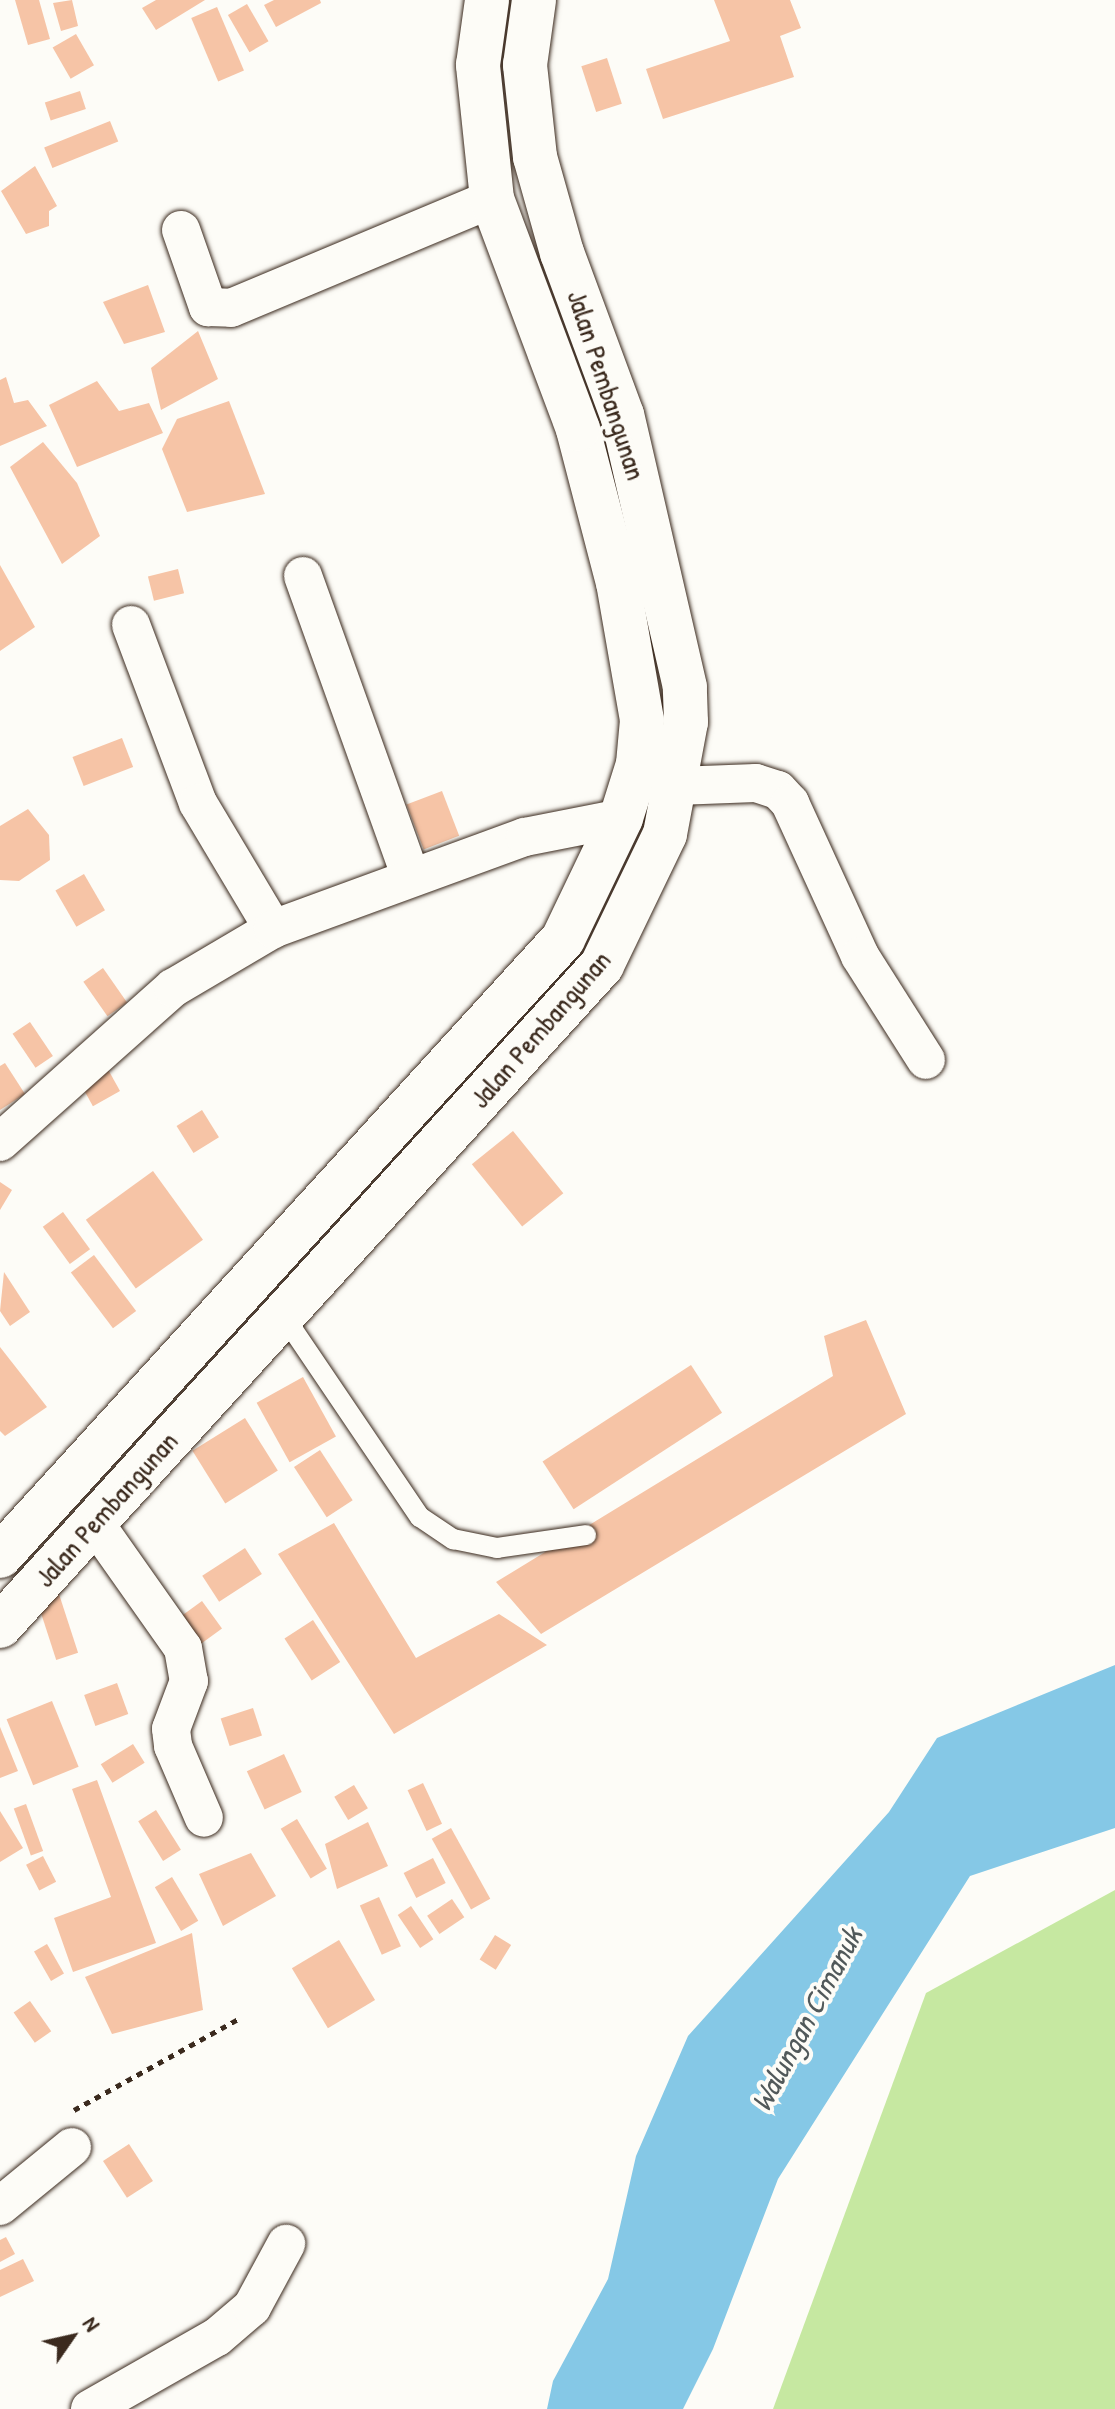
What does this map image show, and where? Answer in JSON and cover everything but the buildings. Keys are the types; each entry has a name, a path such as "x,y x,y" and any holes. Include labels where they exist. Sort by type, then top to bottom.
{"main road":[{"name":"Jalan Pembangunan","path":"0,1556 563,939 621,818 638,764 642,720 618,583 578,429 492,199 478,65 487,0"},
{"name":"Jalan Pembangunan","path":"0,1626 602,965 665,834 676,786 685,687 664,574 622,415 562,253 535,157 525,65 534,0"},
{"path":"129,1414 163,1446"}],"street":[{"path":"181,230 208,307 231,308 492,199"},
{"path":"303,576 410,875"},
{"path":"131,625 198,803 273,929"},
{"path":"676,786 756,783 778,790 790,803 860,956 926,1060"},
{"path":"0,1142 173,988 273,929 410,875 525,837 621,818"},
{"path":"94,1522 183,1648 189,1681 171,1729 173,1746 204,1818"},
{"path":"0,2206 72,2147"},
{"path":"90,2409 217,2337 252,2307 286,2244"}],"lane":[{"path":"283,1315 420,1517 453,1539 497,1548 586,1535"}],"path":[{"path":"72,2147 56,2120 238,2019"}],"green space":[{"path":"1115,1890 1115,2409 773,2409 926,1993"}],"water":[{"name":"Walungan Cimanuk","path":"1115,1665 1115,1828 970,1876 778,2179 713,2349 683,2409 547,2409 553,2381 608,2279 636,2156 688,2036 889,1812 937,1738"}]}
